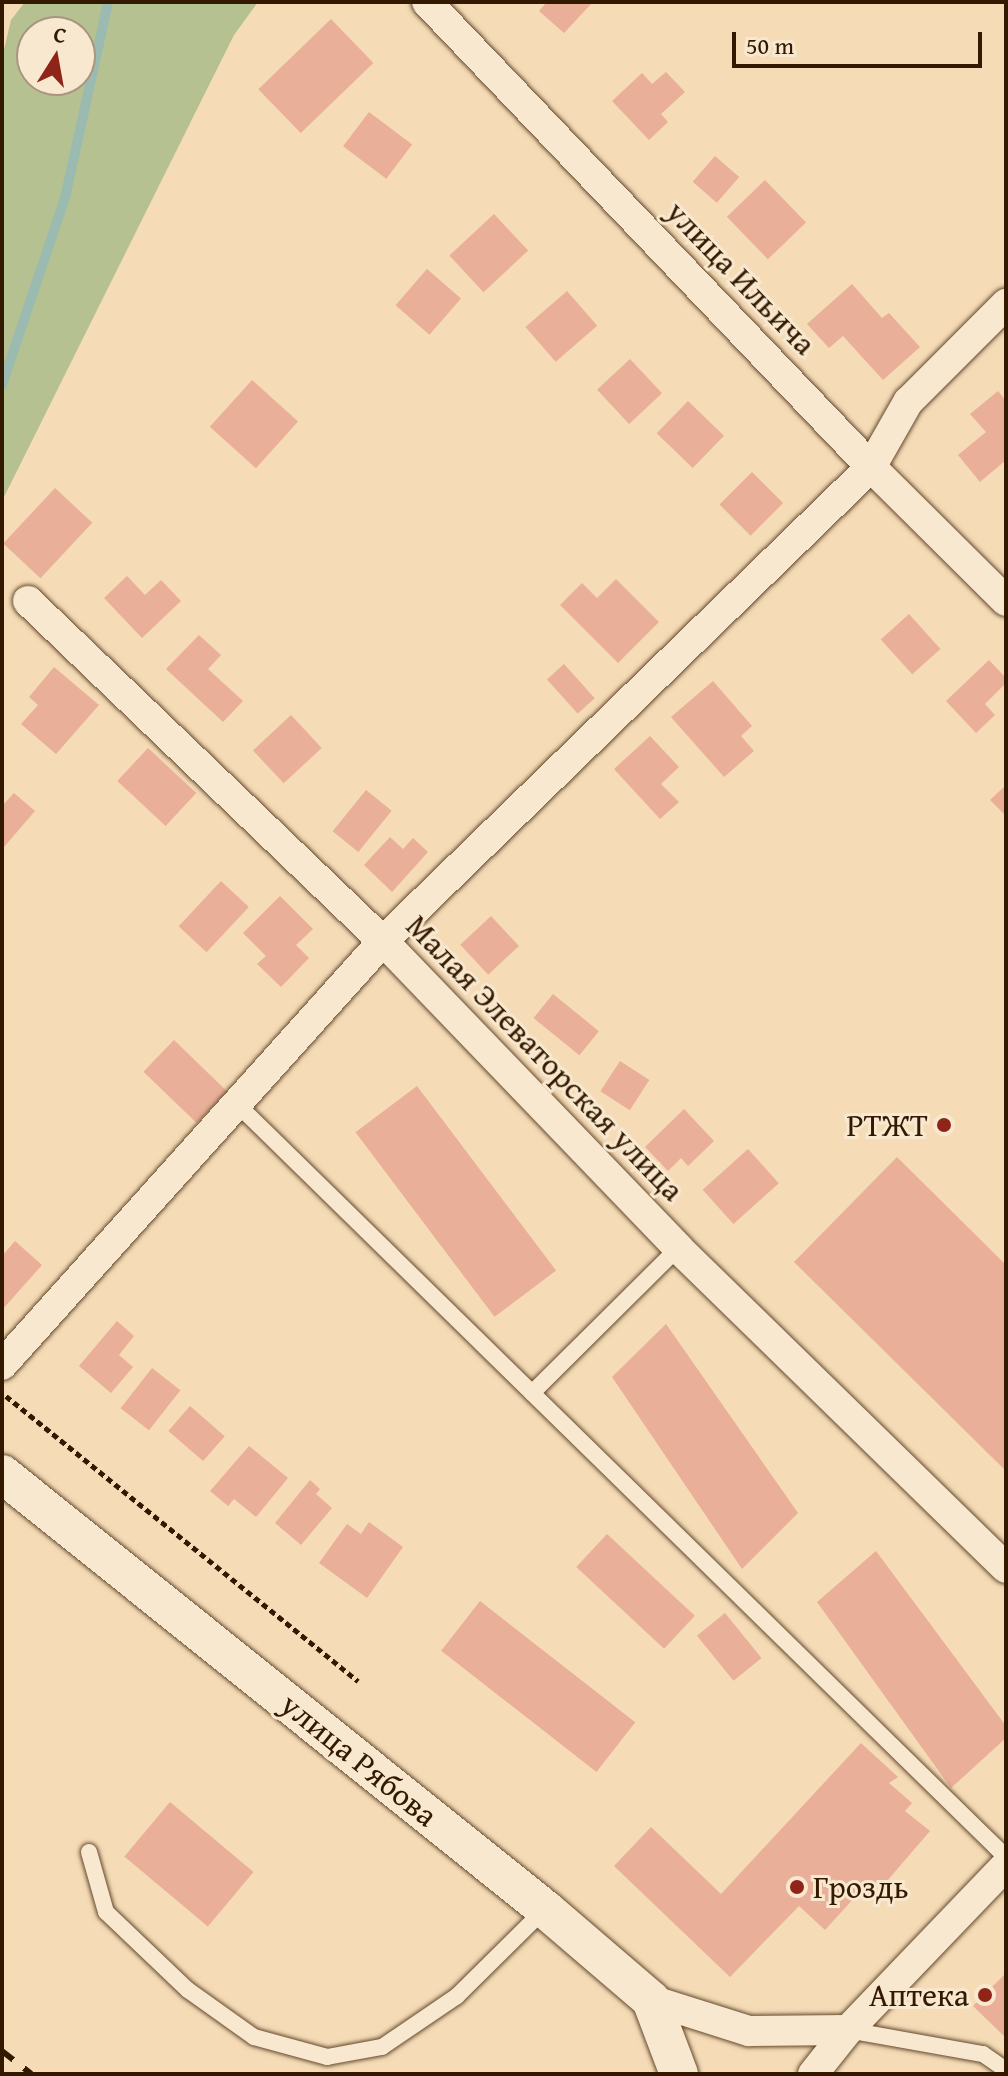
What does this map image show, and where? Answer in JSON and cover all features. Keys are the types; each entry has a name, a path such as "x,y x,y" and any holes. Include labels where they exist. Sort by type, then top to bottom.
{"street":[{"name":"улица Ильича","path":"427,2 871,467 1006,601"},
{"path":"2,1365 383,941 871,467 908,402 1006,304"},
{"name":"Малая Элеваторская улица","path":"28,601 383,941 678,1248 1006,1568"},
{"name":"улица Рябова","path":"2,1474 545,1909 651,2000 679,2074"},
{"path":"813,2074 848,2030 1006,1865"},
{"path":"651,2000 749,2031 848,2030"}],"lane":[{"path":"237,1104 1006,1857"},
{"path":"532,1393 678,1248"},
{"path":"89,1852 106,1912 188,1990 254,2037 327,2057 382,2047 457,1996 545,1909"},
{"path":"848,2030 983,2054 1006,2070"}],"path":[{"path":"2,1393 358,1681"}],"green space":[{"path":"25,2 258,2 234,35 2,501 2,58 11,20"}],"building":[{"path":"547,2 593,2 564,33 539,11"},
{"path":"331,19 373,63 301,133 258,89"},
{"path":"666,72 685,92 661,114 668,122 649,140 612,101 642,73 652,84"},
{"path":"369,112 412,144 386,179 343,146"},
{"path":"715,156 739,177 717,203 693,182"},
{"path":"765,180 806,222 768,259 727,217"},
{"path":"494,214 528,251 483,292 449,256"},
{"path":"427,269 461,299 429,335 396,305"},
{"path":"852,284 882,318 889,313 920,347 883,380 843,336 829,348 807,324"},
{"path":"567,291 597,326 556,362 525,327"},
{"path":"630,359 662,393 629,424 597,390"},
{"path":"252,380 298,421 256,468 210,427"},
{"path":"998,391 1006,401 1006,460 980,482 958,455 986,432 970,414"},
{"path":"688,401 724,436 693,468 657,433"},
{"path":"752,472 783,503 751,536 719,505"},
{"path":"55,488 92,523 40,578 3,544"},
{"path":"127,576 145,595 161,580 181,601 142,638 104,598"},
{"path":"616,579 659,622 618,663 560,605 582,583 597,598"},
{"path":"909,614 940,649 912,674 881,639"},
{"path":"199,635 221,655 208,669 243,701 223,722 166,669"},
{"path":"989,660 1006,678 1006,683 985,704 995,715 976,733 946,701"},
{"path":"564,664 595,698 578,714 547,679"},
{"path":"54,667 99,705 56,754 21,724 38,705 29,697"},
{"path":"713,681 752,726 741,736 754,751 724,777 671,717"},
{"path":"291,715 322,748 284,783 253,750"},
{"path":"650,736 679,767 661,784 679,802 660,819 614,769"},
{"path":"148,748 196,793 166,826 117,781"},
{"path":"1006,785 1006,816 990,800"},
{"path":"366,790 392,811 358,852 333,831"},
{"path":"14,793 35,811 4,847 2,806"},
{"path":"390,837 403,849 413,838 428,852 392,892 364,865"},
{"path":"221,881 249,907 207,952 179,926"},
{"path":"280,896 313,929 296,945 309,958 281,987 257,964 266,956 243,933"},
{"path":"491,916 519,946 488,975 460,945"},
{"path":"553,994 599,1031 579,1055 533,1018"},
{"path":"174,1040 227,1091 197,1123 143,1072"},
{"path":"620,1061 649,1080 630,1110 600,1091"},
{"path":"417,1086 556,1270 495,1317 356,1132"},
{"path":"684,1109 714,1141 688,1166 681,1158 668,1171 645,1147"},
{"path":"748,1149 779,1183 733,1224 703,1190"},
{"path":"897,1157 1006,1265 1006,1471 794,1262"},
{"path":"15,1241 42,1265 2,1310 2,1256"},
{"path":"117,1321 134,1336 119,1355 133,1367 111,1393 79,1366"},
{"path":"666,1324 798,1513 742,1569 612,1377"},
{"path":"152,1368 180,1390 149,1430 121,1408"},
{"path":"190,1406 225,1436 203,1461 168,1431"},
{"path":"249,1446 288,1478 256,1517 234,1499 228,1506 210,1491"},
{"path":"310,1480 320,1489 316,1494 332,1508 301,1545 275,1523"},
{"path":"369,1522 403,1547 367,1598 319,1563 347,1524 361,1534"},
{"path":"607,1534 695,1616 664,1649 576,1567"},
{"path":"876,1551 1006,1726 1006,1738 951,1788 817,1602"},
{"path":"480,1601 635,1722 596,1772 441,1651"},
{"path":"725,1613 762,1658 734,1681 697,1636"},
{"path":"861,1743 898,1777 889,1783 912,1803 905,1811 930,1831 887,1881 865,1886 825,1930 799,1906 730,1977 614,1866 651,1827 721,1894"},
{"path":"170,1802 253,1872 208,1926 124,1856"},
{"path":"1006,1973 1006,2038 973,2006"}],"waterway":[{"path":"2,385 65,198 108,2"}],"railway":[{"path":"2,2051 31,2074"}],"place":[{"name":"РТЖТ","path":"944,1125"},
{"name":"Гроздь","path":"797,1887"},
{"name":"Аптека","path":"985,1995"}]}
